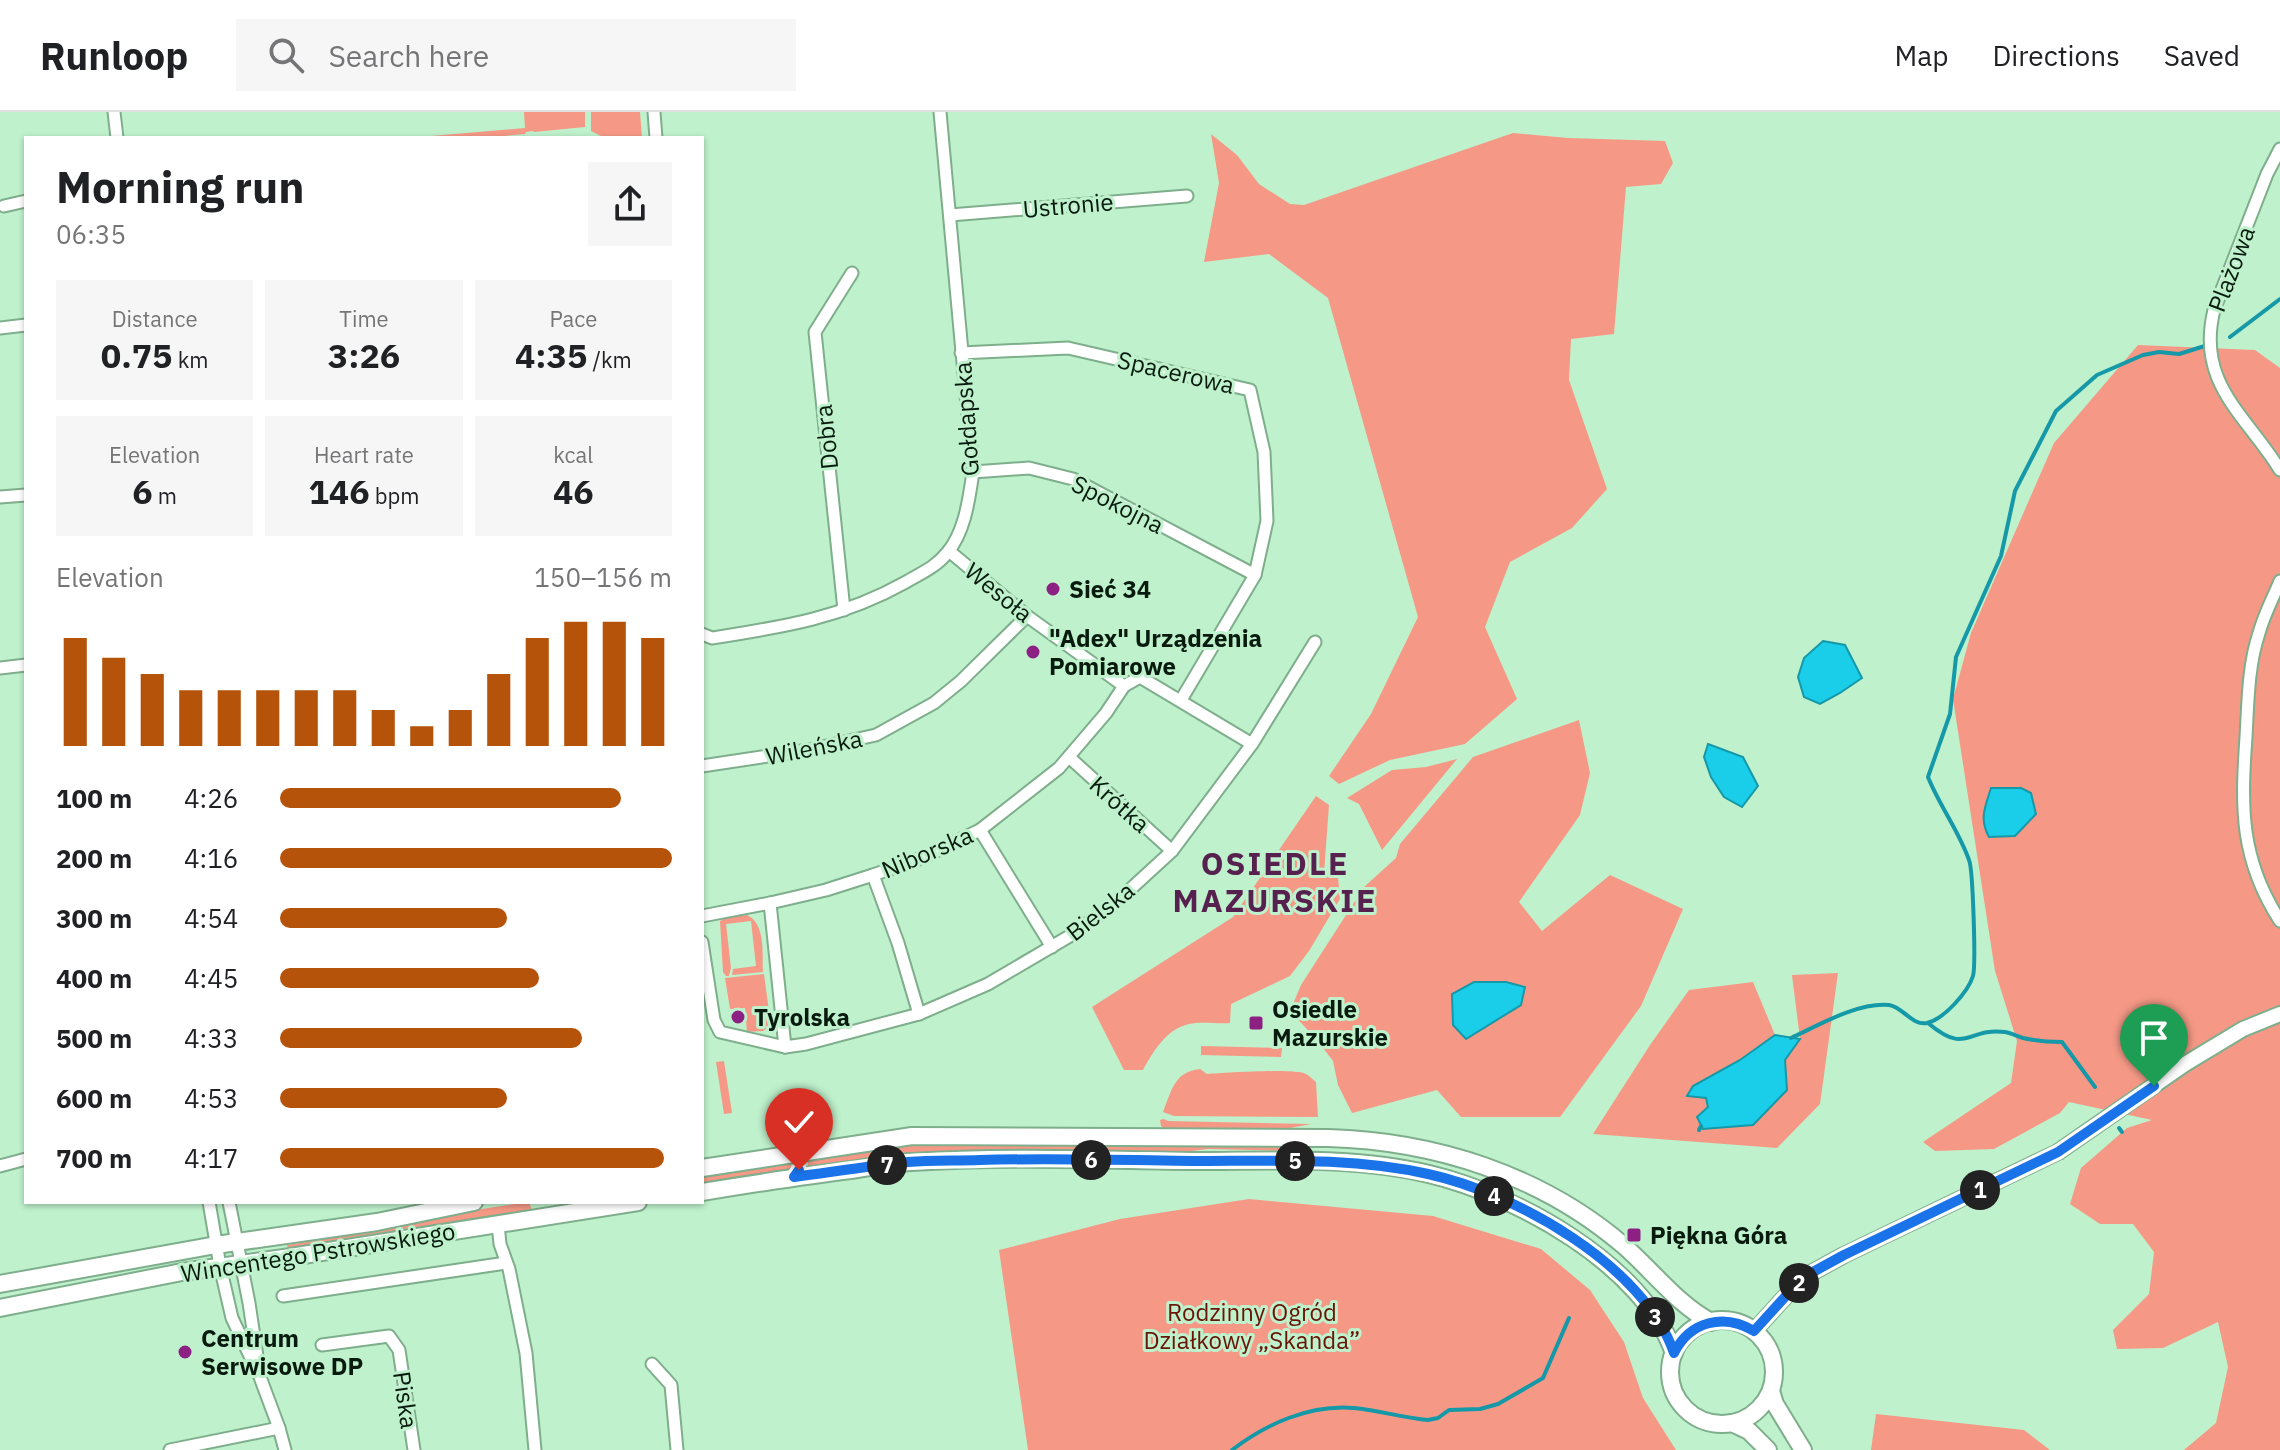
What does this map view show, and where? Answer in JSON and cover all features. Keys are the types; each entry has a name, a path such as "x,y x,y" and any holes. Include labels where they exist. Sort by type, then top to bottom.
{"main road":[{"path":"704,1168 912,1136 1378,1141 1438,1152 1503,1172 1569,1205 1621,1243 1690,1309 1711,1322"},
{"path":"788,1154 796,1157 799,1163 794,1177"},
{"path":"704,1192 910,1162 1012,1159 1346,1162 1429,1174 1489,1193 1550,1223 1603,1260 1636,1291 1664,1330 1674,1353"},
{"name":"Wincentego Pstrowskiego","path":"0,1284 216,1245 377,1222 464,1204"},
{"name":"Wincentego Pstrowskiego","path":"0,1308 220,1266 625,1204"},
{"path":"1711,1322 1734,1322 1754,1331 1767,1346 1773,1363 1771,1391 1766,1400 1751,1415 1732,1423 1705,1421 1689,1412 1682,1405 1671,1381 1670,1371 1679,1344 1693,1330 1711,1322"},
{"path":"1771,1391 1803,1450"},
{"path":"1732,1423 1749,1431 1768,1450"}],"street":[{"path":"114,112 117,136"},
{"path":"654,112 656,136"},
{"name":"Gołdapska","path":"704,635 712,638 793,625 844,610 886,593 935,566 949,551 968,509 973,472 940,112"},
{"name":"Plażowa","path":"2280,149 2267,174 2214,310 2209,338 2212,364 2225,396 2263,443 2280,470"},
{"name":"Ustronie","path":"950,215 1187,196"},
{"path":"4,206 24,201"},
{"name":"Dobra","path":"844,610 815,332 852,273"},
{"path":"0,328 24,325"},
{"name":"Spacerowa","path":"961,353 1068,348 1250,390 1264,452 1267,521 1255,575 1181,700"},
{"name":"Spokojna","path":"973,472 1029,468 1073,479 1255,575"},
{"path":"0,497 24,495"},
{"name":"Wesoła","path":"949,551 1027,616 1124,686"},
{"path":"2280,581 2258,634 2252,663 2242,803 2254,870 2280,921"},
{"name":"Wileńska","path":"704,766 808,750 876,735 934,703 1027,616"},
{"name":"Bielska","path":"785,1047 919,1014 988,984 1052,947 1112,906 1172,851 1252,744 1315,642"},
{"path":"0,668 24,665"},
{"path":"1124,686 1140,677 1252,744"},
{"name":"Niborska","path":"704,916 826,890 924,857 980,830 1059,768 1106,713 1124,686"},
{"name":"Krótka","path":"1069,757 1172,851"},
{"path":"980,830 1052,947"},
{"path":"873,875 919,1014"},
{"path":"704,968 708,1020 720,1032 785,1047 770,903"},
{"path":"1754,1331 1794,1287 1813,1272 2058,1152 2185,1064 2243,1029 2280,1014"},
{"path":"0,1159 0,1166 24,1160"},
{"path":"209,1204 232,1318 260,1377 285,1450"},
{"path":"229,1204 260,1377"},
{"path":"498,1224 526,1353 535,1450"},
{"path":"283,1296 506,1263"},
{"name":"Piska","path":"322,1345 389,1336 399,1350 414,1450"},
{"path":"652,1364 671,1385 677,1450"},
{"path":"170,1450 279,1428"}],"green space":[{"path":"524,112 585,112 585,127 504,136 431,136 525,128"},
{"path":"591,112 640,112 642,136 601,136 591,131"},
{"path":"1513,133 1665,141 1673,163 1661,184 1626,187 1614,334 1571,339 1569,380 1607,489 1572,528 1510,562 1485,627 1517,699 1465,744 1390,760 1339,784 1329,776 1371,714 1418,617 1328,298 1269,254 1204,262 1219,183 1211,134 1237,155 1259,184 1290,204 1304,205"},
{"path":"2138,345 2255,350 2280,368 2280,1450 2184,1450 2216,1423 2228,1367 2218,1322 2163,1348 2117,1349 2113,1330 2149,1294 2154,1252 2133,1224 2100,1224 2070,1204 2081,1168 2127,1128 2152,1120 2069,1102 2060,1113 1994,1149 1935,1151 1923,1142 2011,1083 2017,1041 1995,971 1953,699 1971,633 2054,443"},
{"path":"1579,720 1590,773 1580,815 1519,902 1542,931 1610,875 1683,909 1641,1006 1560,1117 1461,1117 1437,1090 1352,1113 1338,1085 1333,1061 1290,1011 1301,985 1364,887 1396,858 1400,844 1473,757","holes":["1474,982 1506,982 1525,986 1521,1006 1452,994"]},
{"path":"1457,759 1382,850 1359,804 1347,798 1392,770 1426,767"},
{"path":"1316,796 1329,805 1324,873 1338,877 1340,899 1309,951 1290,976 1231,1004 1230,1023 1199,1023 1181,1027 1161,1042 1143,1070 1124,1070 1092,1007 1233,917"},
{"path":"747,915 760,932 763,972 732,975 733,969 756,966 751,921 726,924 731,968 729,976 726,976 723,972 720,921"},
{"path":"1838,973 1820,1104 1777,1148 1593,1134 1689,990 1753,982 1775,1035 1688,1096 1706,1098 1708,1107 1787,1090 1785,1060 1800,1039 1792,975"},
{"path":"764,974 771,1026 763,1031 747,1032 745,1008 730,1009 725,978"},
{"path":"1201,1046 1282,1048 1281,1057 1201,1055"},
{"path":"724,1061 732,1113 724,1114 716,1062"},
{"path":"1200,1069 1207,1074 1275,1071 1306,1074 1316,1082 1318,1117 1174,1116 1163,1112 1179,1078"},
{"path":"1160,1120 1311,1124 1280,1130 1163,1128"},
{"path":"909,1145 1296,1146 1296,1150 892,1156 808,1166 807,1158"},
{"path":"790,1160 792,1170 704,1184 704,1174"},
{"name":"Rodzinny Ogród Działkowy „Skanda”","path":"1249,1199 1433,1216 1541,1249 1590,1290 1624,1342 1643,1398 1676,1450 1028,1450 999,1250 1120,1219"},
{"path":"516,1204 530,1204 532,1210 288,1249 287,1245 362,1233 408,1220"},
{"path":"1876,1414 2024,1430 2050,1450 1871,1450"}],"water":[{"path":"1823,641 1845,645 1862,678 1820,704 1804,697 1798,677 1804,658"},
{"path":"1708,744 1743,757 1758,786 1742,807 1724,797 1711,777 1704,757"},
{"path":"1991,788 2021,788 2031,793 2036,814 2015,836 1989,837 1986,831 1985,807"},
{"path":"1474,982 1506,982 1525,987 1521,1005 1466,1039 1453,1025 1452,994"},
{"path":"1775,1035 1800,1039 1785,1060 1787,1090 1753,1125 1703,1129 1697,1117 1708,1107 1706,1098 1687,1096 1693,1086 1740,1060"}],"waterway":[{"path":"2230,337 2280,299"},
{"path":"1791,1038 1839,1016 1877,1005 1894,1006 1917,1022 1927,1023 1948,1011 1966,990 1974,969 1969,860 1928,777 1950,714 1956,657 2001,556 2015,491 2056,411 2097,375 2143,355 2159,352 2179,354 2208,345"},
{"path":"1928,1023 1951,1038 2007,1032 2033,1040 2062,1042 2095,1087"},
{"path":"1699,1130 1701,1126"},
{"path":"2119,1128 2122,1132"},
{"path":"1232,1450 1274,1424 1321,1409 1354,1408 1428,1420 1438,1418 1449,1410 1480,1409 1498,1404 1543,1378 1569,1318"}],"place":[{"name":"Sieć 34","path":"1053,589"},
{"name":"\"Adex\" Urządzenia Pomiarowe","path":"1033,652"},
{"name":"Tyrolska","path":"738,1017"},
{"name":"Osiedle Mazurskie","path":"1256,1023"},
{"name":"Piękna Góra","path":"1634,1235"},
{"name":"Centrum Serwisowe DP","path":"185,1352"}],"district":[{"name":"OSIEDLE MAZURSKIE","path":"1275,882"}],"route":[{"path":"799,1170 794,1177 910,1162 1012,1159 1346,1162 1429,1174 1489,1193 1550,1223 1603,1260 1636,1291 1664,1330 1674,1353 1693,1330 1711,1322 1734,1322 1754,1331 1794,1287 1813,1272 2058,1152 2154,1086"}]}
